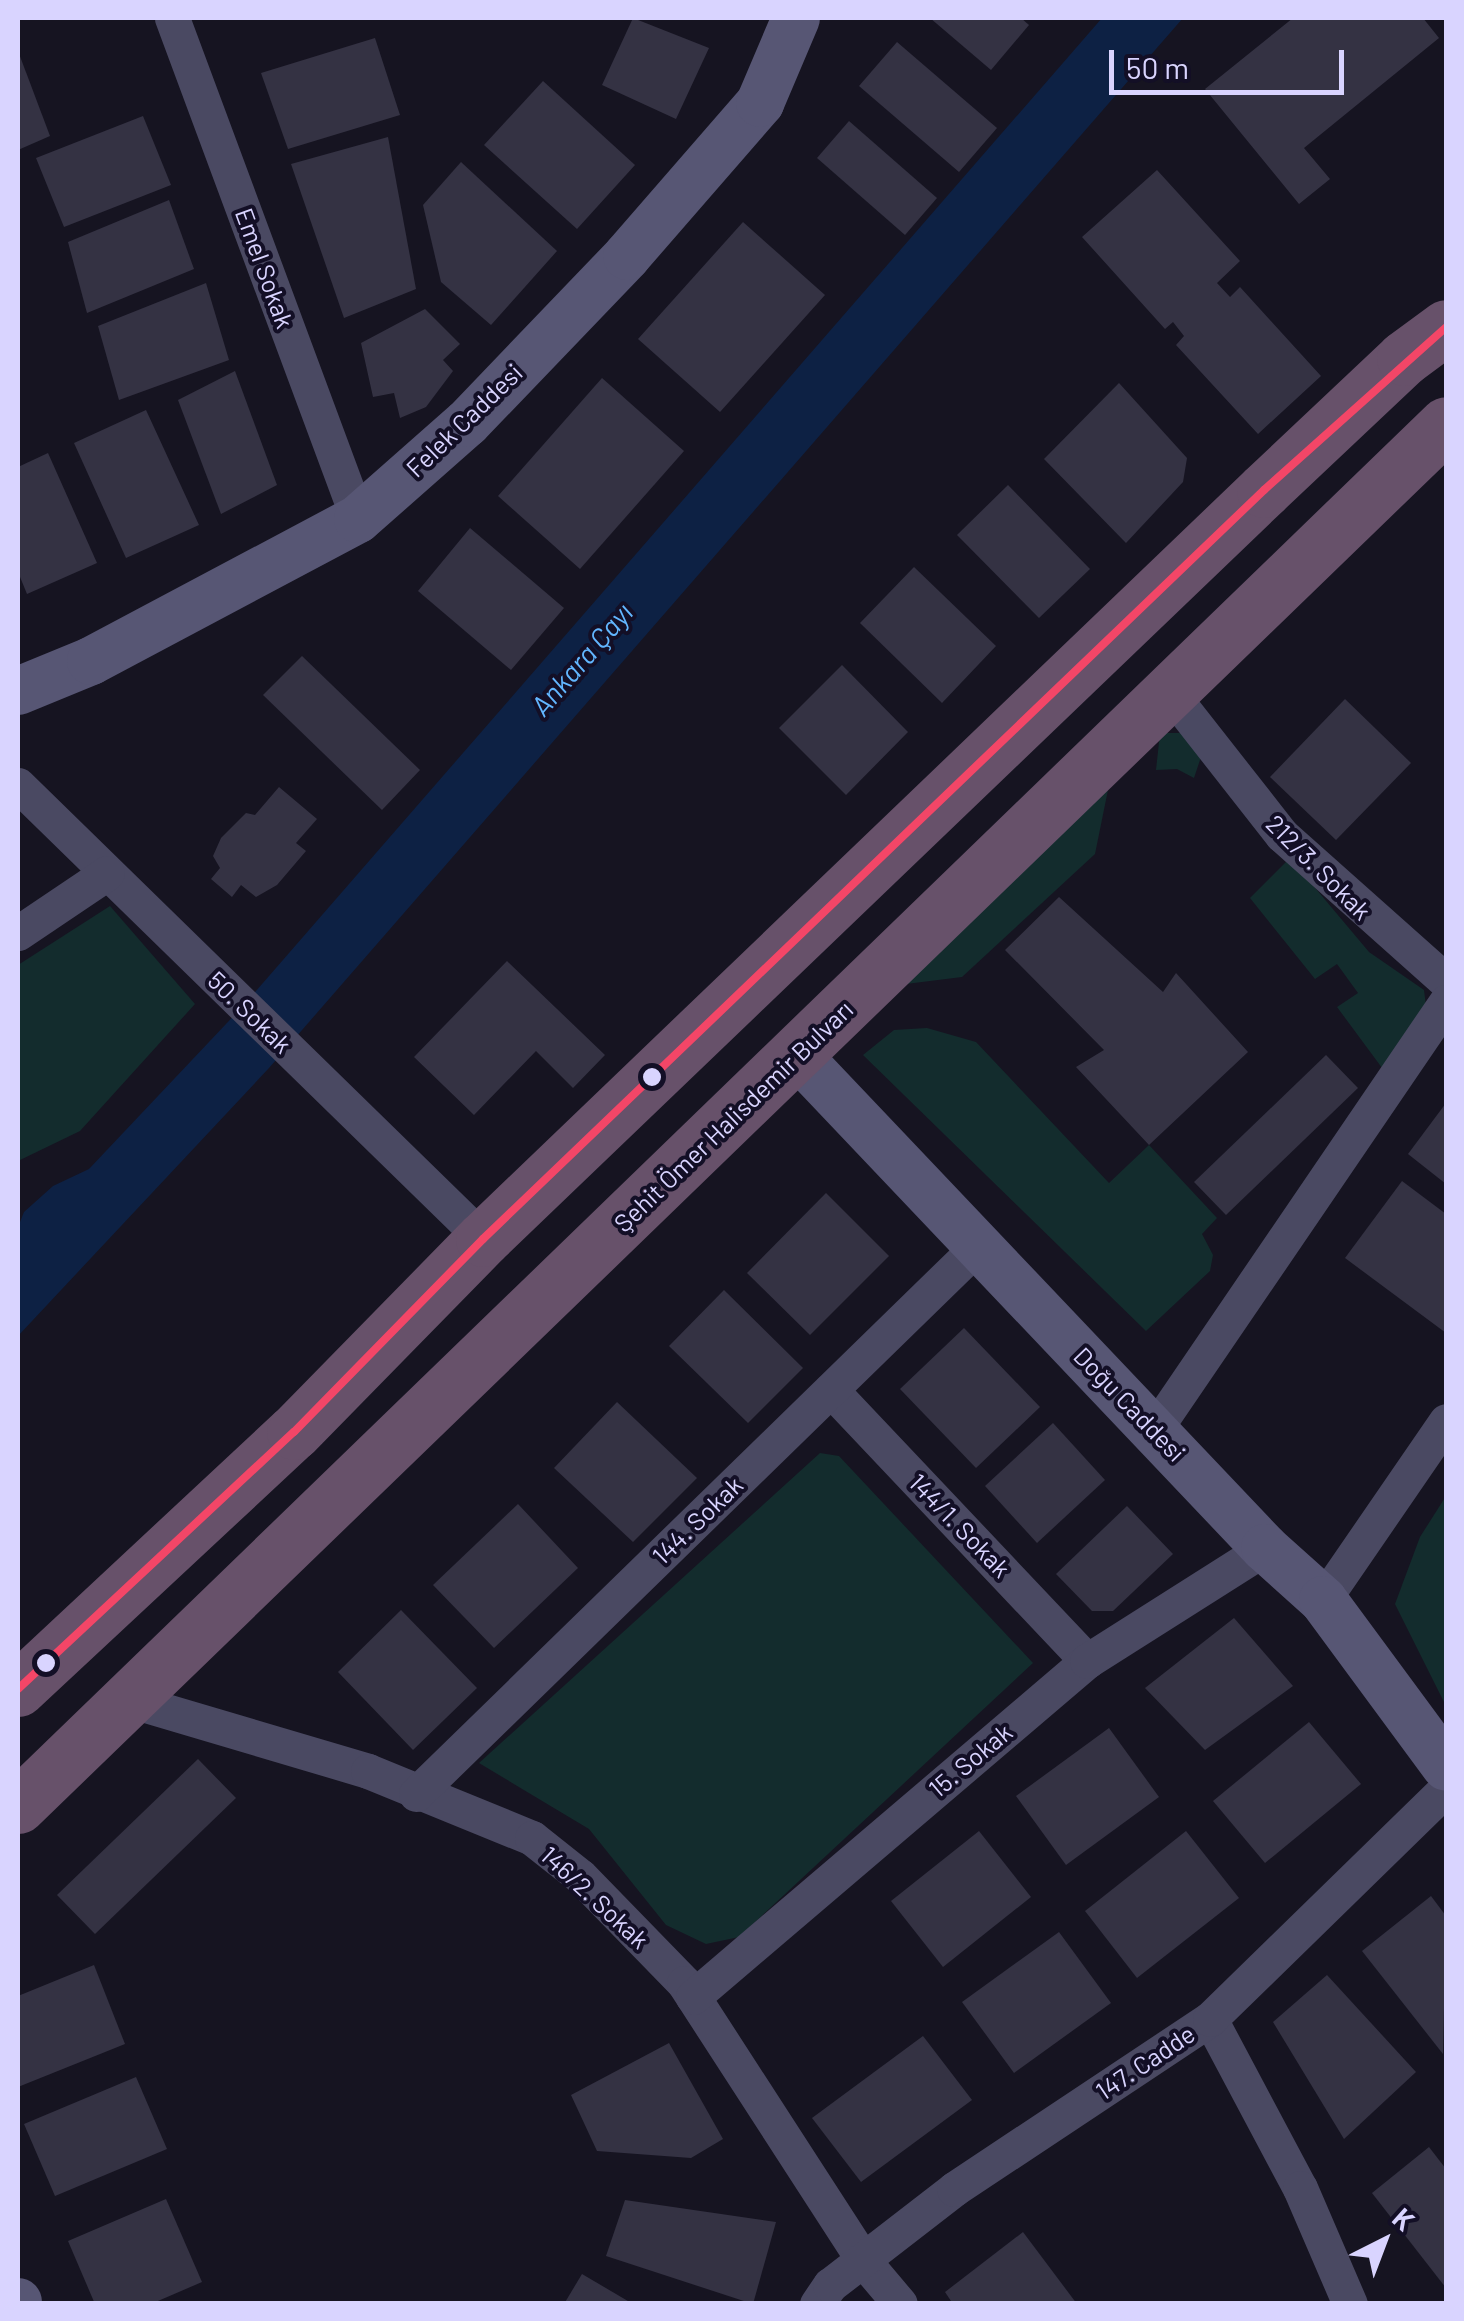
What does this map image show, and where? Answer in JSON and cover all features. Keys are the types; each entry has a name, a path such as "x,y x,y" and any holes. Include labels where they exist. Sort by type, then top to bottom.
{"highway":[{"path":"18,1689 294,1432 482,1240 1404,358 1446,328"},
{"name":"Şehit Ömer Halisdemir Bulvarı","path":"18,1806 132,1701 1446,424"}],"street":[{"name":"Emel Sokak","path":"172,18 358,519"},
{"name":"Felek Caddesi","path":"18,690 91,662 358,519 467,423 688,187 760,103 796,18"},
{"name":"212/3. Sokak","path":"1170,691 1282,836 1446,981"},
{"name":"50. Sokak","path":"18,785 482,1240"},
{"path":"18,933 107,873"},
{"path":"1154,1429 1446,1002"},
{"name":"Doğu Caddesi","path":"796,1054 1265,1548 1324,1600 1446,1767"},
{"name":"144. Sokak","path":"416,1794 978,1246"},
{"name":"144/1. Sokak","path":"831,1390 1087,1660"},
{"path":"1324,1600 1446,1421"},
{"name":"15. Sokak","path":"693,1997 1087,1660 1265,1548"},
{"name":"146/2. Sokak","path":"132,1701 368,1771 416,1794 532,1838 580,1876 693,1997 864,2260 900,2304"},
{"name":"147. Cadde","path":"817,2304 864,2260 954,2189 1210,2019 1446,1790"},
{"path":"1210,2019 1300,2188 1350,2304"}],"green space":[{"path":"1160,733 1183,733 1203,751 1194,778 1177,769 1156,770"},
{"path":"1110,780 1095,854 962,977 898,985"},
{"path":"1290,858 1369,952 1424,990 1427,1014 1388,1076 1337,1007 1358,993 1337,964 1315,979 1250,898"},
{"path":"110,906 195,1004 80,1131 18,1161 18,965"},
{"path":"927,1028 976,1042 1109,1183 1149,1145 1217,1218 1202,1234 1213,1255 1210,1271 1146,1331 863,1055 894,1030"},
{"path":"820,1453 839,1456 1033,1663 739,1937 706,1944 666,1925 589,1829 479,1763"},
{"path":"1446,1496 1446,1706 1395,1604 1420,1537"}],"water":[{"name":"Ankara Çayı","path":"1102,18 1183,18 269,1068 18,1336 18,1227 24,1212 53,1186 89,1169 243,1006"}],"building":[{"path":"633,18 709,48 676,119 602,85"},
{"path":"930,18 1021,18 1029,25 991,70"},
{"path":"1293,18 1423,18 1439,38 1304,148 1330,179 1299,204 1205,89"},
{"path":"375,38 400,115 288,149 261,73"},
{"path":"897,42 997,128 959,172 859,86"},
{"path":"18,51 50,136 18,150"},
{"path":"543,81 635,165 577,229 484,145"},
{"path":"143,116 171,185 64,227 36,158"},
{"path":"849,121 937,198 905,235 817,158"},
{"path":"388,137 416,289 344,318 291,164"},
{"path":"461,162 557,251 491,325 441,282 423,205"},
{"path":"1157,170 1240,261 1217,283 1230,297 1240,287 1321,376 1258,434 1176,345 1184,336 1173,322 1165,329 1082,237"},
{"path":"169,200 194,269 87,313 68,242"},
{"path":"743,222 825,295 720,412 638,339"},
{"path":"206,283 229,360 119,400 98,326"},
{"path":"425,309 460,344 443,360 453,371 426,407 400,418 394,393 373,397 361,343"},
{"path":"235,371 277,485 221,514 178,400"},
{"path":"602,378 684,451 580,569 498,496"},
{"path":"1119,383 1187,458 1183,482 1126,543 1044,459"},
{"path":"146,410 199,525 126,558 74,443"},
{"path":"48,453 97,563 27,594 18,572 18,467"},
{"path":"1008,485 1090,569 1039,618 957,535"},
{"path":"470,528 564,608 511,670 418,591"},
{"path":"914,567 996,646 942,703 860,623"},
{"path":"302,656 420,770 382,810 263,695"},
{"path":"842,665 908,732 846,795 779,728"},
{"path":"1345,699 1411,763 1336,840 1270,777"},
{"path":"279,787 317,819 296,843 306,851 277,885 256,897 241,885 232,897 211,879 220,868 213,856 221,838 246,813 255,815"},
{"path":"1059,897 1163,992 1176,973 1248,1052 1149,1145 1076,1067 1104,1050 1005,950"},
{"path":"507,961 605,1055 573,1088 536,1051 474,1115 414,1057"},
{"path":"1326,1055 1358,1088 1226,1215 1194,1182"},
{"path":"1446,1103 1446,1184 1408,1154"},
{"path":"1402,1181 1446,1214 1446,1333 1345,1258"},
{"path":"826,1193 889,1256 810,1335 747,1273"},
{"path":"724,1290 803,1368 748,1423 669,1346"},
{"path":"964,1328 1040,1407 976,1468 900,1389"},
{"path":"617,1402 697,1478 633,1542 554,1468"},
{"path":"1053,1423 1105,1480 1037,1543 985,1486"},
{"path":"518,1504 578,1568 494,1648 433,1585"},
{"path":"1127,1506 1173,1554 1113,1611 1092,1611 1056,1574"},
{"path":"401,1610 477,1688 413,1750 338,1672"},
{"path":"1234,1618 1293,1686 1205,1750 1145,1688"},
{"path":"1309,1722 1361,1784 1265,1863 1213,1801"},
{"path":"1109,1728 1159,1797 1066,1865 1016,1796"},
{"path":"198,1759 236,1798 95,1934 57,1895"},
{"path":"979,1831 1031,1897 943,1967 891,1901"},
{"path":"1186,1831 1239,1898 1137,1978 1085,1911"},
{"path":"1431,1896 1446,1916 1443,2054 1362,1951"},
{"path":"1059,1932 1111,2003 1014,2073 962,2002"},
{"path":"94,1965 125,2044 18,2087 18,1996"},
{"path":"1327,1975 1416,2072 1344,2139 1273,2022"},
{"path":"923,2036 972,2100 861,2182 812,2118"},
{"path":"669,2043 723,2139 691,2158 597,2151 571,2095"},
{"path":"136,2077 167,2149 55,2196 24,2124"},
{"path":"1429,2147 1446,2169 1446,2288 1372,2193"},
{"path":"166,2199 202,2282 151,2304 95,2304 68,2241"},
{"path":"625,2200 776,2222 753,2304 606,2256"},
{"path":"1023,2232 1077,2304 953,2304 945,2292"},
{"path":"582,2274 633,2304 564,2304"}],"transit line":[{"path":"18,1689 294,1432 483,1239 1264,490 1446,327"}]}
